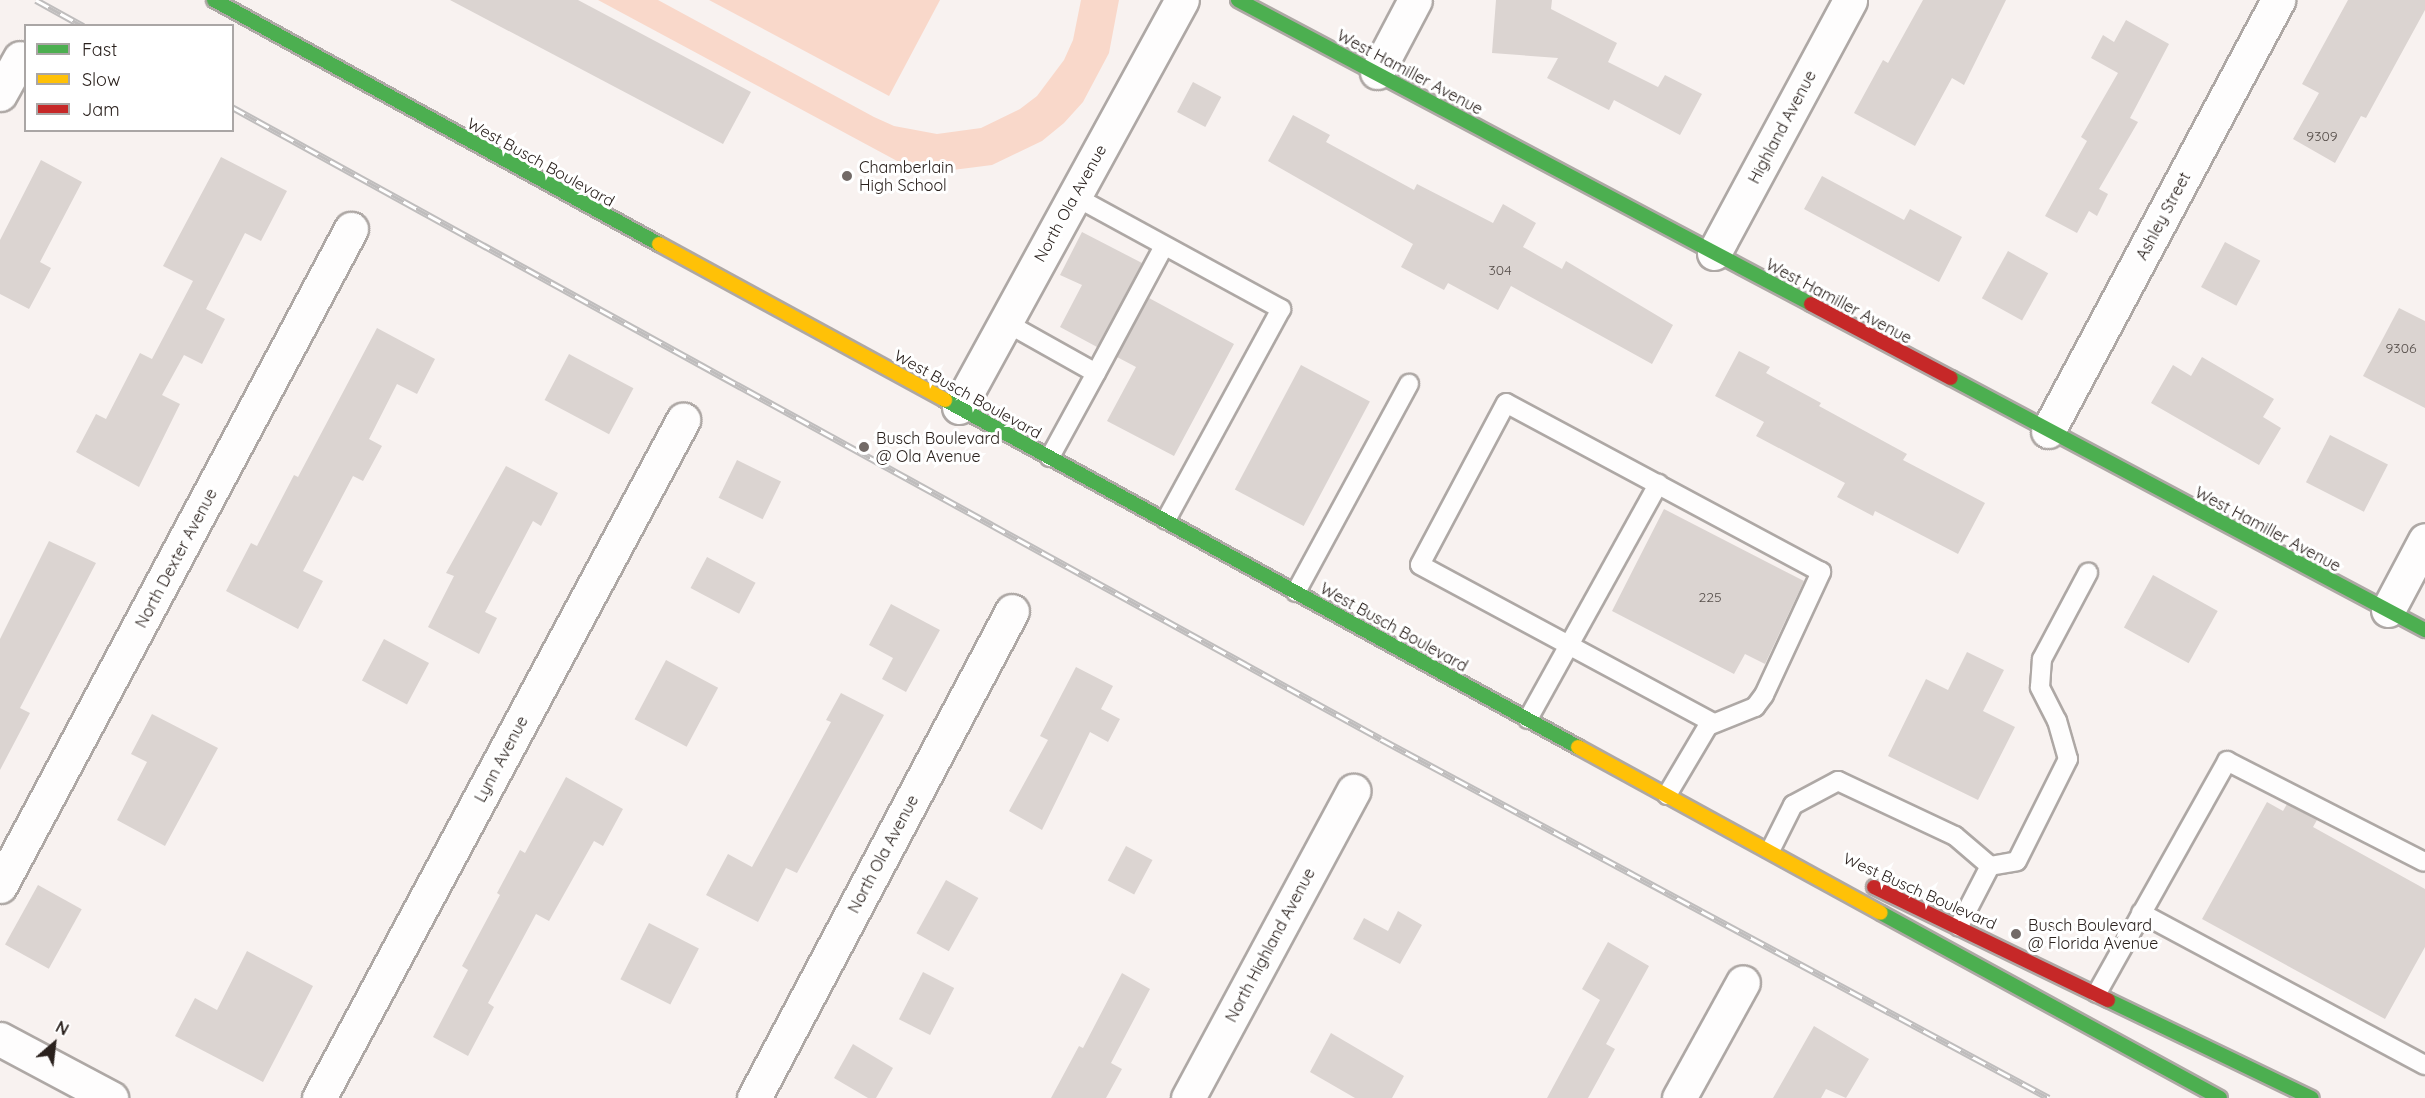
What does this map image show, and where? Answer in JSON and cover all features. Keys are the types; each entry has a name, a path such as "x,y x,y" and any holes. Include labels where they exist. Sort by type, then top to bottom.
{"main road":[{"name":"West Busch Boulevard","path":"214,0 2220,1098"},
{"name":"West Hamiller Avenue","path":"1239,0 2425,630"},
{"name":"West Busch Boulevard","path":"1706,816 1836,872"},
{"name":"West Busch Boulevard","path":"1858,880 1959,926 2312,1098"}],"street":[{"name":"North Ola Avenue","path":"959,407 1182,0"},
{"path":"1377,72 1415,0"},
{"name":"Highland Avenue","path":"1714,253 1850,0"},
{"name":"Ashley Street","path":"2048,431 2278,0"},
{"path":"0,94 20,58"},
{"name":"North Dexter Avenue","path":"0,886 351,229"},
{"name":"Lynn Avenue","path":"320,1098 683,420"},
{"path":"2388,610 2425,540"},
{"name":"North Ola Avenue","path":"754,1098 1012,611"},
{"name":"North Highland Avenue","path":"1188,1098 1353,791"},
{"path":"1679,1098 1743,982"},
{"path":"0,1039 111,1098"}],"lane":[{"path":"1074,196 1281,309 1166,520"},
{"path":"1050,457 1164,246"},
{"path":"1005,322 1096,373"},
{"path":"1296,592 1409,384"},
{"path":"1667,795 1713,723 1755,707 1764,695 1821,572 1506,403 1420,565 1713,723"},
{"path":"1528,719 1658,484"},
{"path":"1773,845 1793,805 1838,781 1954,836 1990,866 2018,861 2068,759 2057,721 2040,687 2042,659 2088,573"},
{"path":"2097,993 2227,760 2425,862"},
{"path":"1959,926 1990,866"},
{"path":"2141,913 2423,1060"}],"shaded area":[{"path":"598,0 658,0 874,117 894,126 937,134 981,128 1020,109 1037,96 1064,60 1073,40 1081,0 1119,0 1109,53 1083,102 1064,123 1042,141 992,165 937,172 912,169"},
{"path":"709,0 940,0 889,96"}],"building":[{"path":"450,0 578,0 751,92 723,144"},
{"path":"1496,0 1552,0 1551,9 1617,43 1608,62 1658,87 1665,75 1702,94 1680,135 1614,100 1609,110 1547,78 1558,58 1492,53"},
{"path":"1923,0 2006,0 1964,85 1952,78 1915,146 1854,113 1883,60 1888,63"},
{"path":"2348,0 2425,0 2425,10 2366,118 2361,116 2335,163 2293,139 2319,93 2302,84"},
{"path":"2126,20 2169,44 2130,118 2138,122 2099,189 2108,194 2097,216 2089,211 2077,233 2045,216 2087,141 2081,137 2118,73 2091,58 2103,35 2114,42"},
{"path":"1193,82 1221,97 1205,127 1177,112"},
{"path":"1293,115 1330,135 1326,142 1414,190 1417,184 1493,223 1503,204 1536,223 1523,247 1562,269 1566,261 1673,325 1652,364 1511,286 1498,310 1448,283 1444,290 1401,267 1413,244 1268,161"},
{"path":"221,157 287,191 261,241 245,233 206,309 225,319 202,364 184,355 162,395 180,404 139,487 76,452 96,414 106,419 140,353 152,359 193,281 163,266"},
{"path":"41,160 82,182 40,262 51,268 29,309 0,294 0,240"},
{"path":"1822,176 1904,220 1910,209 1962,237 1939,282 1804,209"},
{"path":"1082,232 1142,263 1097,347 1060,327 1082,285 1060,275"},
{"path":"2225,242 2260,261 2236,306 2201,287"},
{"path":"2008,251 2048,273 2022,321 1982,298"},
{"path":"1149,298 1234,344 1174,456 1107,421 1136,367 1117,357"},
{"path":"2399,308 2425,321 2425,408 2363,376"},
{"path":"377,328 435,359 417,394 397,384 369,439 382,446 363,481 353,476 303,571 323,581 298,629 226,591 251,543 257,546 294,475 298,477"},
{"path":"1739,351 1770,367 1766,373 1821,403 1819,406 1907,454 1903,460 1985,503 1958,554 1875,511 1873,516 1837,497 1845,483 1756,436 1764,422 1715,396"},
{"path":"569,354 633,388 609,434 545,400"},
{"path":"2202,357 2274,399 2263,417 2281,428 2259,465 2151,403 2173,365 2191,376"},
{"path":"1301,365 1370,402 1304,526 1235,489"},
{"path":"2330,435 2388,465 2364,512 2306,482"},
{"path":"737,460 781,481 763,519 719,498"},
{"path":"506,466 558,493 541,526 533,521 485,612 497,618 479,654 428,627 454,576 446,573"},
{"path":"1664,509 1804,581 1765,664 1745,654 1734,674 1612,611"},
{"path":"49,541 96,563 20,708 30,713 0,770 0,639"},
{"path":"707,557 756,583 739,614 691,588"},
{"path":"2153,575 2218,611 2189,663 2124,627"},
{"path":"891,604 940,630 906,692 882,679 893,658 869,645"},
{"path":"384,639 429,663 407,704 362,680"},
{"path":"1967,652 2004,670 1983,711 2015,727 1978,800 1888,756 1926,679 1948,690"},
{"path":"666,660 718,688 687,747 635,719"},
{"path":"1076,667 1113,686 1101,709 1120,719 1108,742 1090,732 1042,830 1009,811 1048,740 1040,736"},
{"path":"841,693 884,715 797,873 786,868 758,922 706,895 728,854 752,867 831,722 826,720"},
{"path":"152,714 218,748 165,846 117,820 147,762 131,754"},
{"path":"566,777 623,809 603,846 594,841 549,921 536,914 488,1003 494,1007 468,1056 433,1037 468,970 462,966 500,895 497,893 520,850 525,853"},
{"path":"2267,802 2283,811 2287,804 2317,820 2313,827 2425,889 2425,947 2385,1019 2202,919"},
{"path":"1126,846 1152,860 1134,895 1108,880"},
{"path":"946,880 978,898 949,951 916,933"},
{"path":"38,885 82,909 49,969 5,944"},
{"path":"1398,911 1422,925 1400,964 1353,939 1364,918 1388,931"},
{"path":"649,923 699,948 670,1005 620,979"},
{"path":"1608,942 1649,966 1606,1044 1615,1049 1588,1098 1547,1098 1600,1000 1582,989"},
{"path":"247,951 313,986 263,1082 175,1036 195,998 217,1010"},
{"path":"923,972 954,988 930,1035 899,1019"},
{"path":"1122,973 1150,989 1111,1063 1122,1069 1106,1098 1051,1098 1079,1046 1083,1048"},
{"path":"1814,1026 1869,1059 1846,1098 1826,1089 1821,1098 1773,1098"},
{"path":"1331,1033 1404,1076 1392,1098 1355,1098 1310,1072"},
{"path":"853,1044 893,1068 876,1098 868,1098 834,1078"}],"railway":[{"path":"36,0 79,24"},
{"path":"234,108 1381,739 2049,1098"}],"traffic: fast":[{"path":"214,0 659,244"},
{"path":"1238,0 1811,304"},
{"path":"1951,378 2425,630"},
{"path":"945,400 1578,747"},
{"path":"1881,913 2220,1098"},
{"path":"2108,1000 2312,1098"}],"traffic: slow":[{"path":"659,244 945,400"},
{"path":"1578,747 1881,913"}],"traffic: jam":[{"path":"1811,304 1951,378"},
{"path":"1874,887 2108,1000"}],"place":[{"name":"Chamberlain High School","path":"847,176"},
{"name":"Busch Boulevard @ Ola Avenue","path":"864,447"},
{"name":"Busch Boulevard @ Florida Avenue","path":"2016,934"}]}
